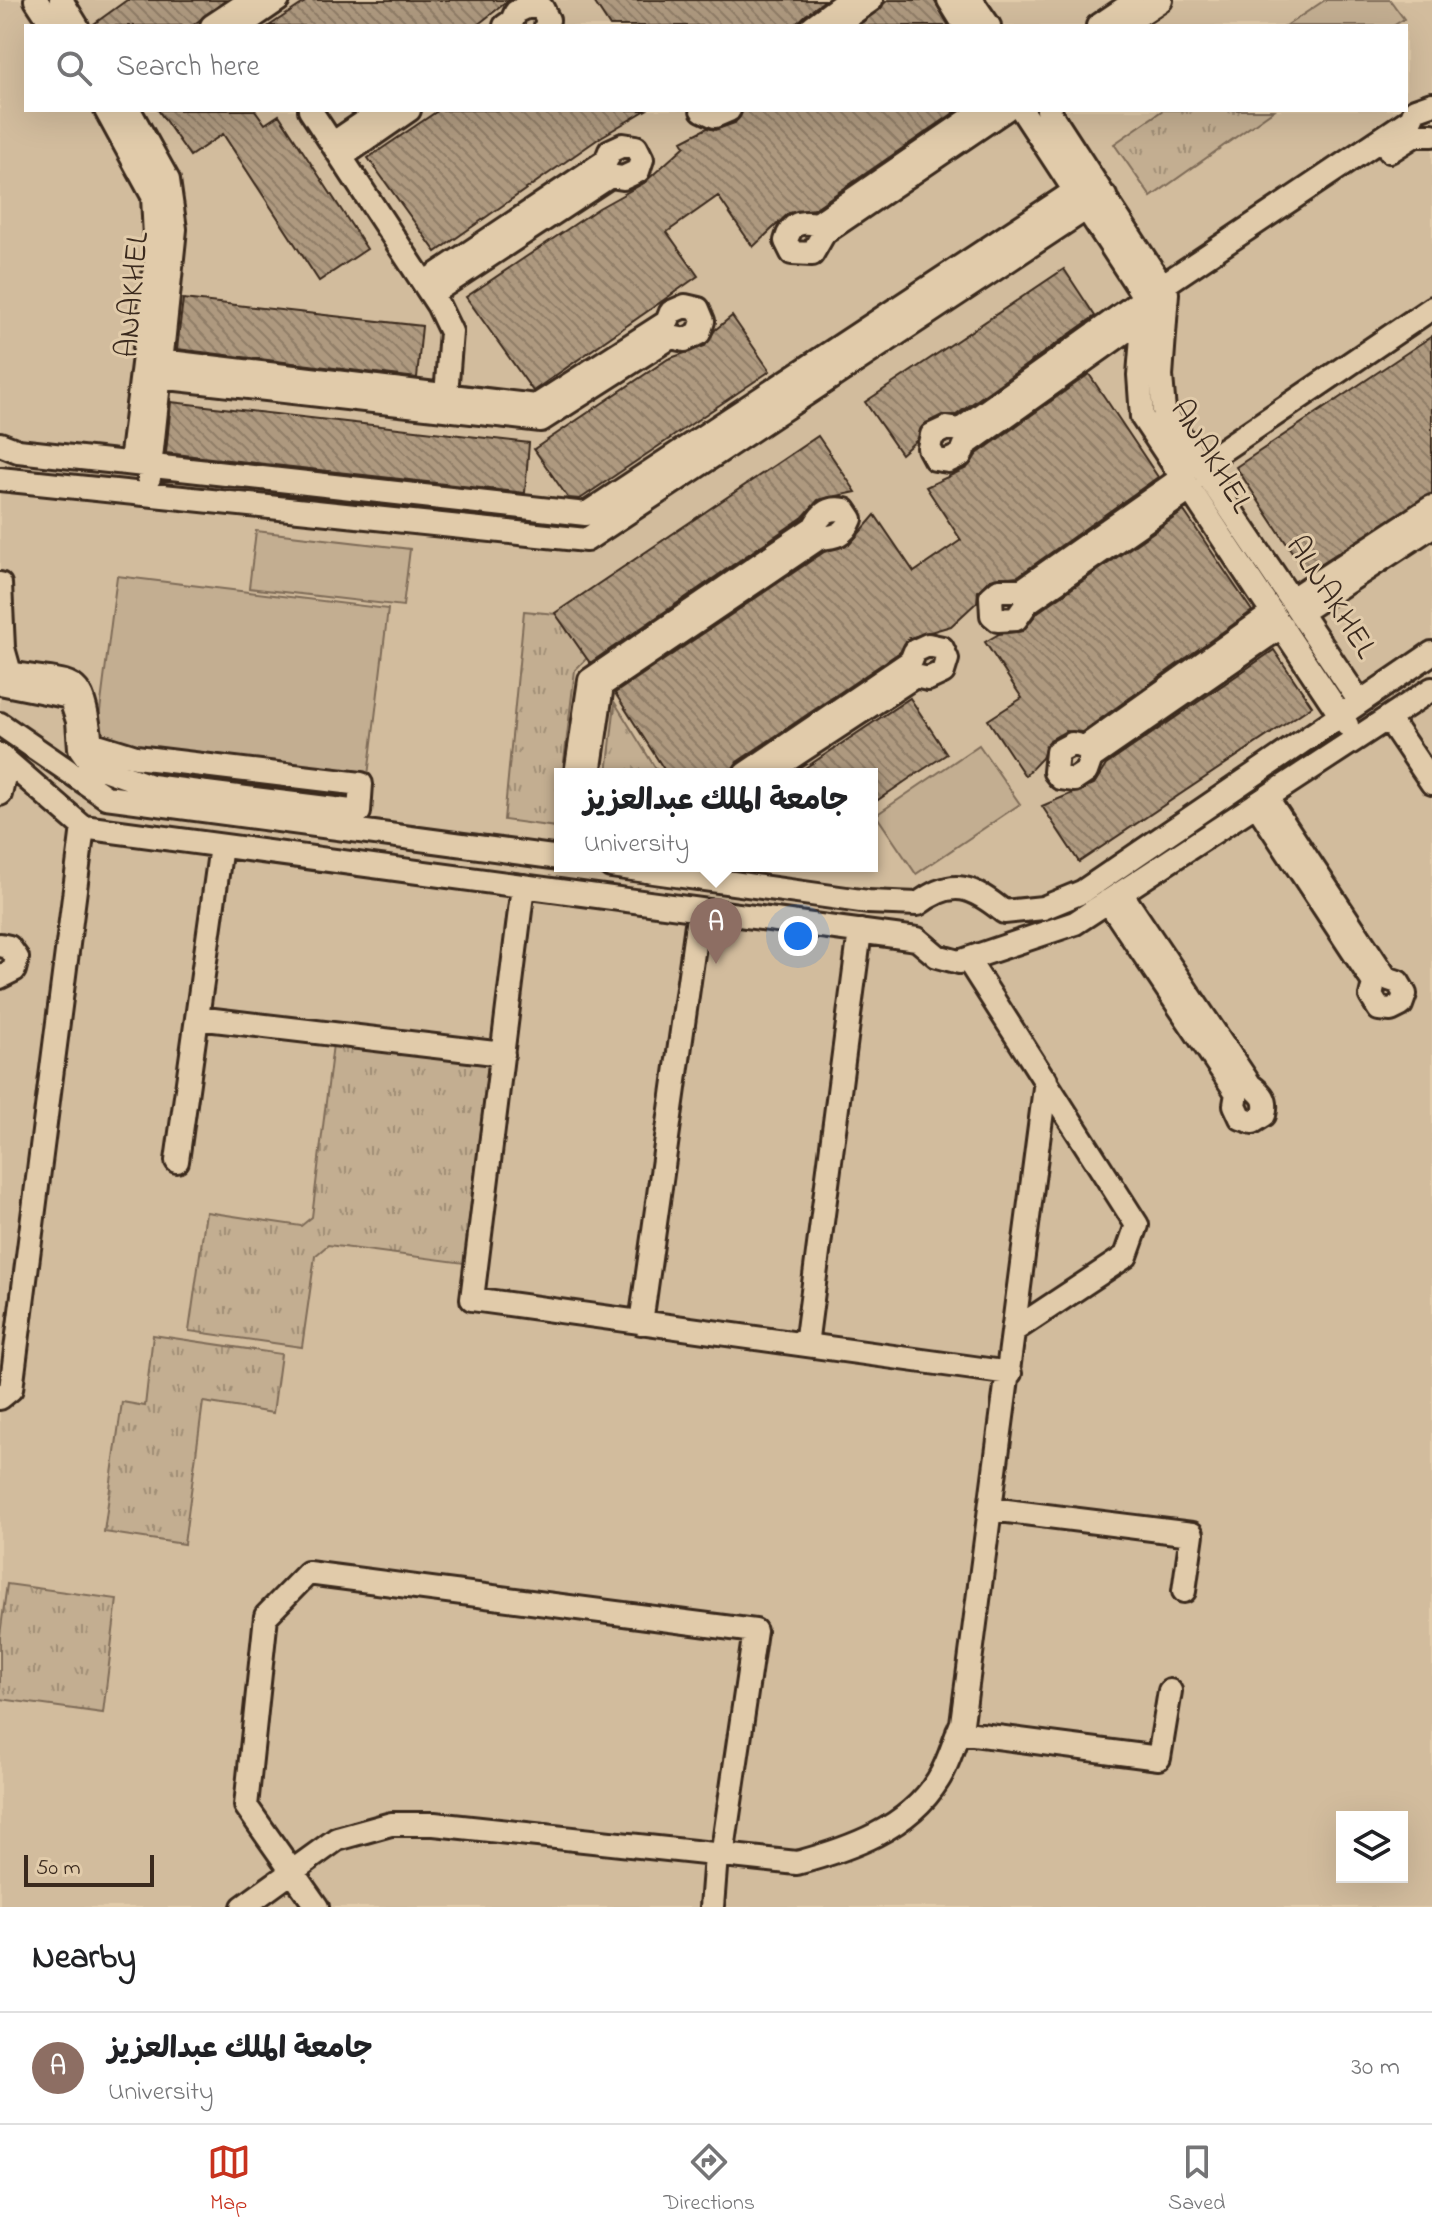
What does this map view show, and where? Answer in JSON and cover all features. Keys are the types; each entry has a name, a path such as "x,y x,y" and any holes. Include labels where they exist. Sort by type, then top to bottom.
{"street":[{"path":"36,0 52,24"},
{"path":"61,0 76,24"},
{"path":"221,24 249,18 278,0"},
{"path":"816,24 848,0"},
{"path":"837,24 871,0"},
{"path":"949,0 964,24"},
{"path":"971,0 988,24"},
{"path":"1101,24 1136,0"},
{"path":"1125,24 1161,0"},
{"path":"508,24 516,12 529,6 542,8 548,20 547,24"},
{"path":"1432,104 1415,110 1411,119 1154,300 960,430 947,428 932,435 929,448 935,459 948,461 961,455 965,445 1154,300 1415,135 1432,135"},
{"path":"107,112 129,146 153,196 156,258 141,464"},
{"name":"ANAKHEL","path":"130,112 168,180 175,229 160,369 141,464 148,495"},
{"path":"311,112 428,289 451,332 446,395"},
{"path":"336,150 380,112"},
{"path":"336,150 405,112"},
{"path":"980,112 817,224 796,224 789,229 786,241 792,253 812,254 824,233 1002,112"},
{"path":"1024,112 1090,193"},
{"path":"1049,112 1090,193 1154,300"},
{"path":"623,145 636,147 642,159 638,171 623,178 610,176 428,289 606,161 610,151 623,145"},
{"path":"0,444 18,451 586,514 1090,193"},
{"path":"0,479 586,540 1090,193"},
{"name":"ALNAKHEL","path":"1154,300 1164,411 1196,476 1297,606 1360,702"},
{"path":"685,306 698,309 703,321 699,333 685,340 671,337 541,420 160,369 536,406 667,322 671,312 685,306"},
{"path":"1432,308 1196,476 1028,602 1016,619 998,620 992,615 991,597 999,590 1022,590 1196,476 1432,325"},
{"name":"ANAKHEL","path":"1196,476 1277,620 1357,739"},
{"path":"1297,606 1432,507"},
{"path":"577,768 590,680 814,527 820,515 833,508 845,510 851,519 847,530 835,537 819,538 602,685 590,768"},
{"path":"1297,606 1432,526"},
{"path":"0,584 3,648 10,673 66,680 79,690 84,697 91,743 136,757 361,784 359,812 151,786 92,765 80,748 78,721 70,697 0,683"},
{"path":"1277,620 1091,758 1086,772 1074,780 1060,778 1055,772 1057,752 1072,744 1085,747 1277,620"},
{"path":"754,768 911,661 915,651 928,645 942,648 947,659 943,672 928,679 915,676 775,768"},
{"path":"917,939 913,921 918,904 934,892 955,887 980,893 1004,912 1043,908 1082,892 1432,653"},
{"path":"0,755 83,827 917,939 937,956 959,962 1075,923 1432,689"},
{"path":"1393,715 1432,762"},
{"path":"1393,715 1432,783"},
{"path":"0,724 106,797 554,857"},
{"path":"0,776 3,781 0,794"},
{"path":"1261,801 1386,978 1398,982 1405,994 1401,1005 1391,1010 1379,1009 1371,996 1374,983 1261,801"},
{"path":"0,1398 11,1389 83,827"},
{"path":"177,1161 221,846"},
{"path":"591,895 635,896 641,892 644,885 622,878 616,872"},
{"path":"682,872 718,875 868,902 918,904"},
{"path":"641,1323 708,911 701,900 680,895 677,889 683,885 726,891 718,875"},
{"path":"523,886 472,1299 1010,1373"},
{"path":"1114,897 1250,1085 1262,1093 1267,1103 1264,1115 1253,1122 1241,1118 1235,1105 1237,1093 1114,897"},
{"path":"976,957 998,932 995,904"},
{"path":"806,1345 860,931"},
{"path":"0,945 9,947 17,958 14,970 0,977"},
{"path":"976,957 1046,1080 1137,1225 1126,1256 1016,1329"},
{"path":"197,1018 503,1054"},
{"path":"243,1907 337,1839 391,1824 434,1824 797,1863 851,1849 902,1819 938,1781 958,1732 1016,1329 1046,1080"},
{"path":"991,1509 1192,1534 1184,1591"},
{"path":"317,1907 246,1806 266,1616 308,1573 755,1631 712,1907"},
{"path":"958,1732 1159,1758 1170,1691"}],"shaded area":[{"path":"0,0 1432,0 1432,1907 0,1907"}],"green space":[{"path":"1325,0 1390,0 1404,19 1396,24 1289,24"},
{"path":"1160,112 1271,112 1151,197 1114,144"},
{"path":"256,531 410,549 403,606 249,588"},
{"path":"117,576 388,609 368,776 96,743"},
{"path":"524,611 556,614 587,658 575,670 563,768 554,768 554,827 504,820"},
{"path":"615,703 655,768 608,768"},
{"path":"979,745 1020,804 916,874 878,814"},
{"path":"333,1044 488,1064 464,1263 328,1245 315,1256 302,1347 189,1331 206,1212 301,1226 312,1217"},
{"path":"153,1335 281,1354 273,1413 203,1402 184,1544 104,1532 122,1402 145,1406"},
{"path":"7,1584 117,1599 103,1713 0,1699 0,1635"}],"building":[{"path":"127,0 226,0 195,24 94,24"},
{"path":"308,0 509,0 479,24 272,24"},
{"path":"593,0 825,0 795,24 609,24"},
{"path":"888,0 934,0 948,24 860,24"},
{"path":"159,112 256,112 265,124 279,115 367,249 319,281 223,134 190,156"},
{"path":"436,112 643,112 601,137 436,252 368,158"},
{"path":"742,112 955,112 814,209 789,213 753,247 718,196 667,232 698,276 533,391 466,297 599,208 644,183 685,146 682,141 707,128 715,130 735,123"},
{"path":"1064,269 1095,316 956,415 942,415 926,423 917,440 901,454 865,402"},
{"path":"183,299 422,326 417,378 177,349"},
{"path":"732,316 770,371 580,499 568,498 534,449 668,359 705,346 715,330"},
{"path":"1432,336 1432,493 1306,573 1236,467"},
{"path":"1089,374 1158,477 1018,576 990,579 978,591 977,602 951,626 909,638 900,652 737,762 733,768 663,768 615,693 824,552 850,544 875,515 914,572 961,540 926,487 967,468 977,454"},
{"path":"171,402 529,443 525,493 166,453"},
{"path":"818,436 856,492 818,500 803,517 590,663 555,613"},
{"path":"1184,511 1252,611 1082,732 1066,731 1050,740 1042,758 1025,776 988,720 1022,698 985,642 999,634 1023,631 1038,612"},
{"path":"1274,650 1312,706 1079,862 1042,806 1094,784 1106,765"},
{"path":"910,698 947,754 878,800 878,768 805,768"}],"place":[{"name":"جامعة الملك عبدالعزيز","path":"716,964"}]}
